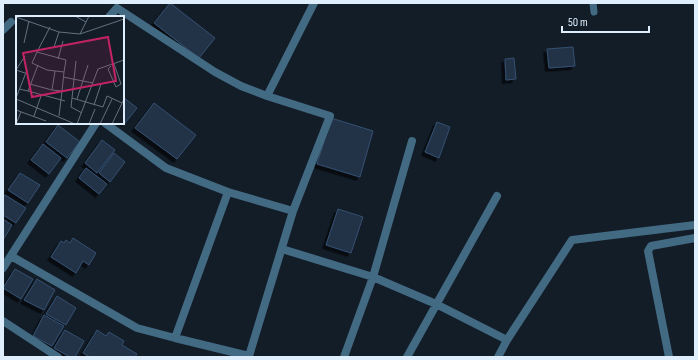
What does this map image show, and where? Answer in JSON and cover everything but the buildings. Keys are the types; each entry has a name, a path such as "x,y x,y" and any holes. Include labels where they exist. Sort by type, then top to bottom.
{"street":[{"path":"267,96 314,3"},
{"path":"11,256 137,328 248,357 293,211 330,116 267,96 242,86 215,72 118,5 111,16"},
{"path":"3,30 11,22"},
{"path":"3,268 95,124"},
{"path":"106,124 166,168 228,192 293,211"},
{"path":"344,357 373,277 412,142"},
{"path":"174,338 228,192"},
{"path":"407,357 497,196"},
{"path":"498,357 507,340 572,240 695,225"},
{"path":"669,357 648,251 651,246 695,238"},
{"path":"282,249 373,277 436,304 507,340"},
{"path":"3,321 58,357"}],"lane":[{"path":"593,3 594,12"}]}
